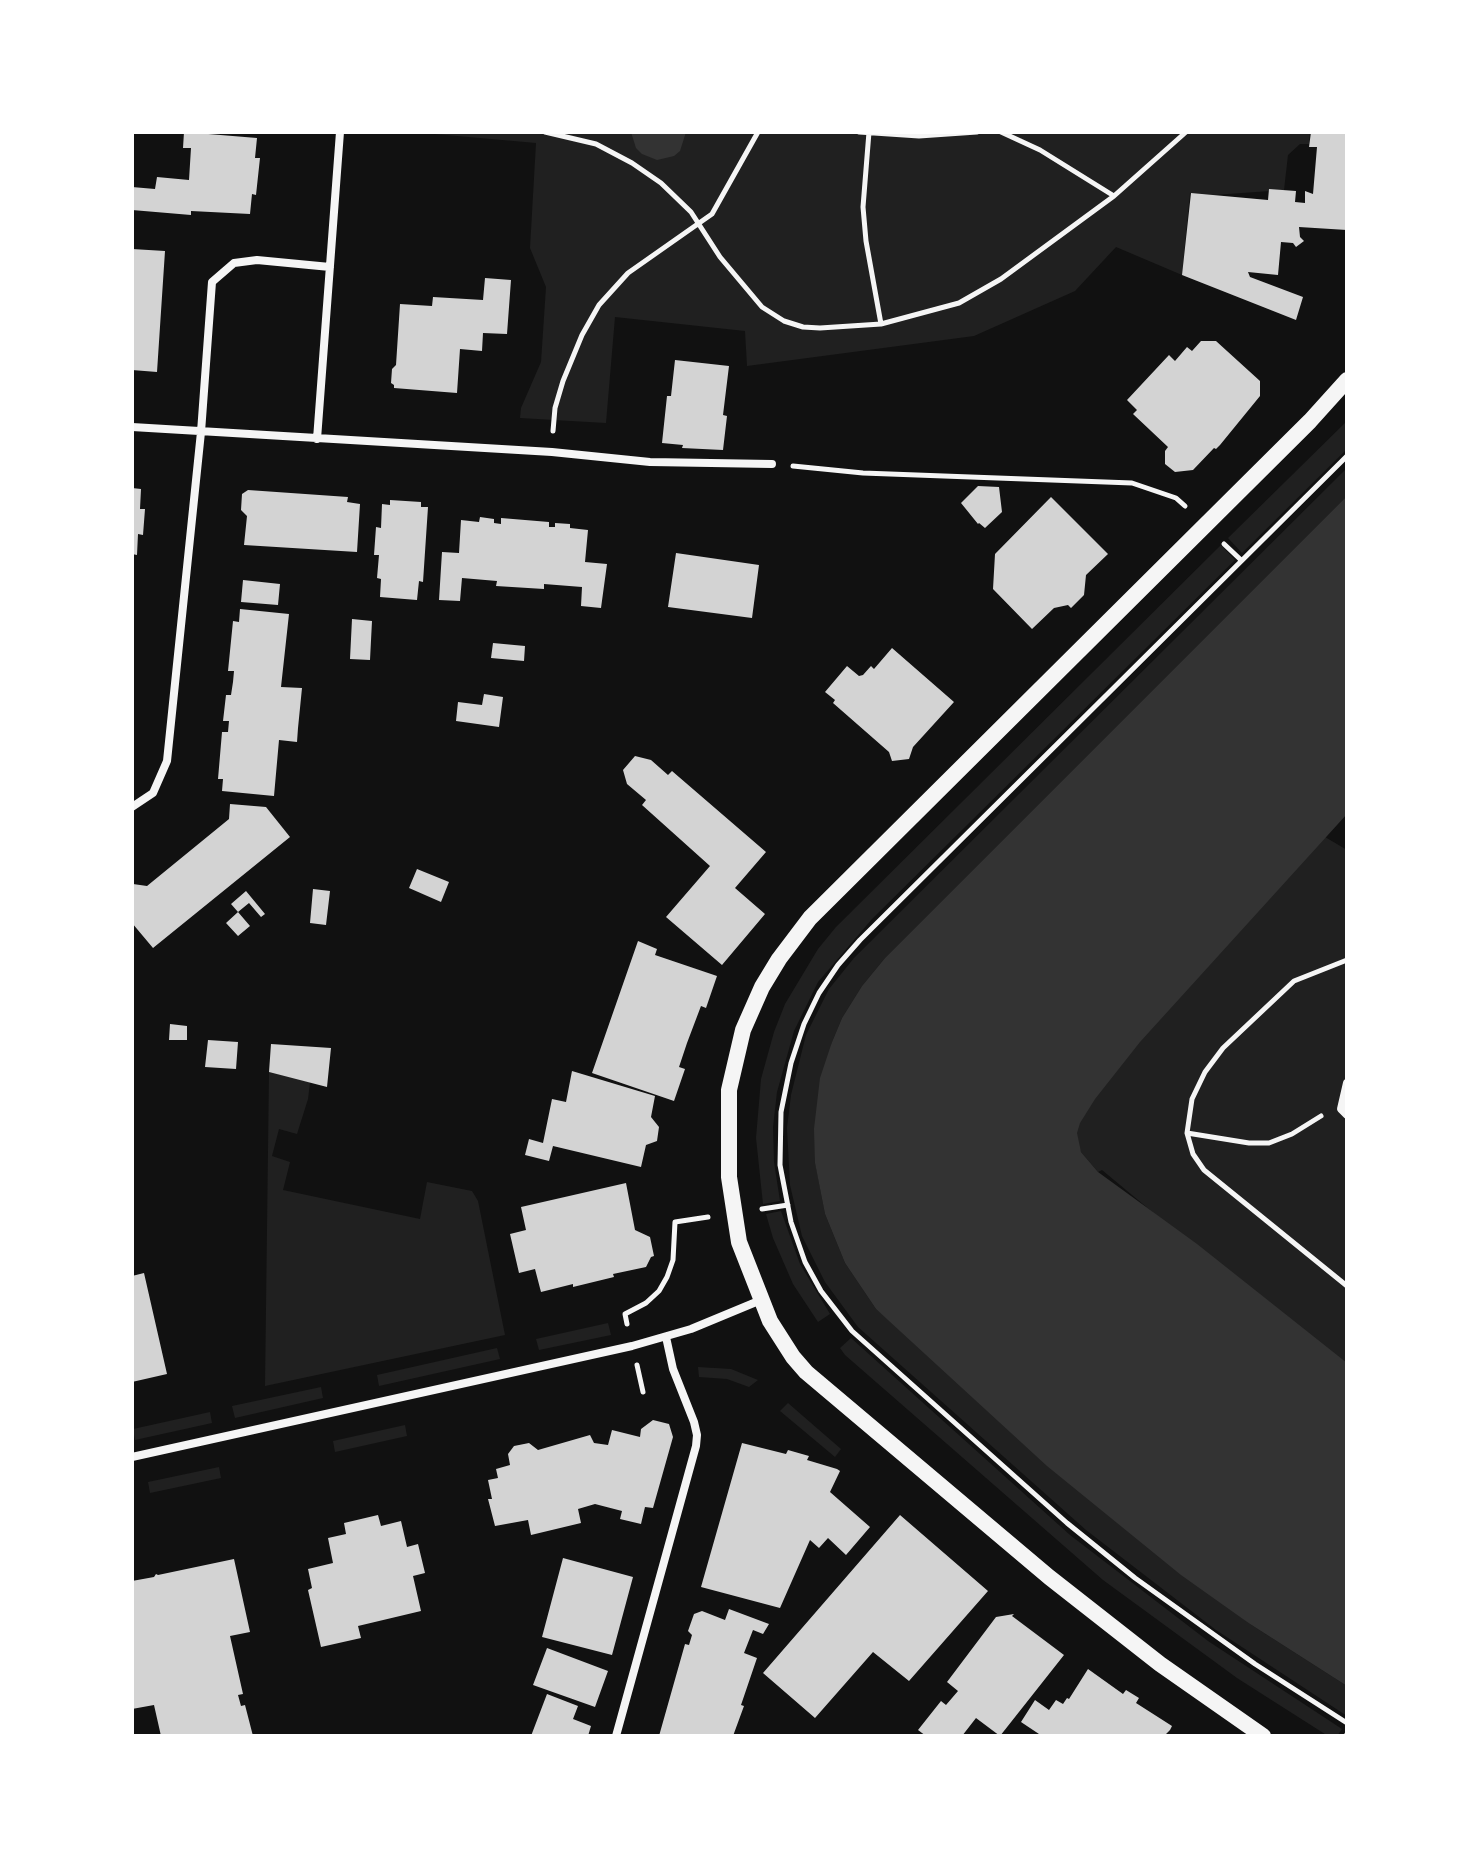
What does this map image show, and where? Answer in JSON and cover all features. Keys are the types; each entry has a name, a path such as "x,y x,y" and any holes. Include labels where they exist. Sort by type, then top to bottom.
{"main road":[{"path":"1258,1735 1173,1674 1049,1577 806,1372 780,1337 761,1300 739,1242 733,1213 728,1149 729,1090 743,1030 762,987 779,959 833,894 1310,421 1347,380"}],"street":[{"path":"317,439 340,132"},
{"path":"132,807 153,793 167,761 201,432 212,282 234,263 257,260 330,267"},
{"path":"132,427 552,452 650,462 772,464"},
{"path":"1344,1112 1347,1083"},
{"path":"132,1457 666,1337 712,1322 761,1300"},
{"path":"616,1736 696,1446 694,1422 676,1379 666,1337"}],"path":[{"path":"545,132 596,144 632,163 677,198 750,296 773,316 803,327 881,324 959,303 1001,279 1114,196 1186,132"},
{"path":"552,452 555,408 563,381 582,335 599,305 628,273 700,225 718,207 758,132"},
{"path":"859,132 919,136 977,132"},
{"path":"868,132 863,207 881,324"},
{"path":"1001,132 1040,150 1114,196"},
{"path":"1347,456 838,965 819,993 804,1024 791,1063 781,1112 780,1165 805,1262 821,1291 852,1331 1067,1523 1135,1578 1255,1664 1347,1723"},
{"path":"772,464 863,473 1132,483 1176,498 1205,525"},
{"path":"1347,960 1294,981 1223,1048 1205,1072 1192,1099 1187,1133 1193,1154 1204,1170 1347,1286"},
{"path":"1187,1133 1249,1143 1269,1143 1292,1134 1325,1114 1344,1112"},
{"path":"625,1314 646,1303 659,1291 667,1277 673,1260 675,1222 788,1205"}],"shaded area":[{"path":"412,132 1310,132 1309,144 1300,144 1288,155 1284,190 1214,195 1190,193 1182,275 1116,247 1075,291 974,336 747,366 745,331 615,317 606,423 520,418 521,408 541,362 546,287 530,248 536,143"},
{"path":"631,132 686,132 680,151 674,156 657,160 636,148"},
{"path":"1347,421 1347,449 1242,553 1228,538"},
{"path":"1347,468 1347,496 885,958 862,986 842,1018 832,1042 815,1162 825,1214 845,1263 876,1309 1250,1624 1347,1686 1347,1716 1216,1630 1086,1530 858,1327 825,1282 802,1236 790,1185 787,1128 791,1095 806,1035 829,989 854,958"},
{"path":"1347,496 1347,814 1140,1042 1095,1099 1077,1133 1081,1152 1098,1172 1197,1244 1347,1363 1347,1686 1181,1575 1047,1466 876,1309 845,1263 825,1214 815,1163 814,1129 820,1078 832,1042 842,1018 862,986 885,958"},
{"path":"1221,545 1235,560 872,919 818,982 794,1031 777,1092 773,1127 780,1201 763,1204 756,1138 761,1079 785,1004 818,949 836,927"},
{"path":"1320,834 1347,850 1347,1374 1102,1170 1098,1172 1081,1152 1070,1127 1077,1098"},
{"path":"269,1072 310,1082 297,1134 279,1129 272,1156 290,1162 283,1190 420,1219 427,1182 472,1191 478,1201 505,1335 265,1386"},
{"path":"781,1211 800,1264 830,1314 818,1322 793,1284 773,1238 766,1214"},
{"path":"608,1323 611,1335 539,1350 536,1339"},
{"path":"851,1338 1070,1535 1208,1641 1342,1729 1337,1736 1328,1736 1237,1678 1103,1580 845,1355 840,1348"},
{"path":"497,1348 500,1359 379,1386 377,1375"},
{"path":"698,1367 731,1369 758,1380 749,1387 727,1379 699,1377"},
{"path":"321,1387 323,1398 235,1418 232,1406"},
{"path":"788,1403 841,1449 835,1457 780,1411"},
{"path":"210,1412 212,1423 135,1440 133,1429"},
{"path":"405,1425 407,1436 335,1452 333,1441"},
{"path":"219,1467 221,1478 150,1493 148,1482"}],"building":[{"path":"184,132 257,138 255,158 260,158 256,195 252,194 250,214 191,211 191,215 132,210 132,187 155,189 157,177 189,180 191,148 183,148"},
{"path":"1311,132 1347,132 1347,230 1299,227 1300,237 1304,241 1296,247 1293,243 1281,242 1278,275 1248,272 1250,277 1303,297 1296,320 1182,275 1191,193 1268,200 1269,189 1296,191 1295,202 1305,203 1305,191 1313,194 1317,147 1309,147"},
{"path":"132,249 165,251 157,372 132,370"},
{"path":"485,278 511,280 507,334 483,333 482,351 460,349 457,393 394,388 391,383 392,369 396,365 400,304 432,306 433,297 483,300"},
{"path":"1201,341 1216,341 1260,381 1260,396 1220,445 1193,470 1175,472 1165,464 1168,447 1133,414 1137,410 1127,400 1169,355 1175,361 1187,347 1192,351"},
{"path":"675,360 729,366 723,415 727,416 723,450 682,448 683,445 662,443"},
{"path":"978,486 999,487 1002,512 985,528 961,503"},
{"path":"132,488 141,489 140,509 145,509 143,535 138,534 137,555 132,554"},
{"path":"248,490 348,497 347,502 360,504 357,552 244,545 247,516 241,510 242,494"},
{"path":"1051,497 1108,554 1086,575 1084,595 1071,608 1068,605 1054,608 1032,629 993,589 995,554"},
{"path":"390,500 421,502 421,507 428,507 423,582 419,581 417,600 380,597 381,579 377,578 379,555 374,555 376,527 381,528 382,504 390,505"},
{"path":"480,517 494,519 494,523 501,524 501,518 549,522 549,527 555,527 555,523 570,524 570,528 588,530 585,562 607,564 601,608 581,606 582,587 544,584 544,589 496,586 497,581 462,578 460,601 439,600 442,552 459,553 461,520 479,522"},
{"path":"676,553 759,565 752,618 668,607"},
{"path":"243,580 280,584 278,605 241,602"},
{"path":"240,609 289,614 281,687 302,688 297,742 279,740 274,796 222,791 223,779 218,779 222,732 228,732 229,721 223,721 226,695 231,695 233,682 234,671 228,671 233,621 239,622"},
{"path":"352,619 372,621 370,660 350,659"},
{"path":"493,643 525,646 524,661 491,658"},
{"path":"892,648 954,702 913,747 909,759 892,761 889,752 833,703 835,700 825,692 847,666 859,676 863,675 871,666 874,669"},
{"path":"484,694 503,697 499,727 456,721 458,702 482,705"},
{"path":"635,756 651,760 668,775 672,771 766,852 735,888 765,914 722,965 666,917 710,866 642,805 646,800 627,784 623,770"},
{"path":"230,804 266,807 290,837 153,948 132,923 133,884 147,886 229,819"},
{"path":"417,869 449,882 441,902 409,888"},
{"path":"313,889 330,891 326,925 310,923"},
{"path":"246,891 265,914 261,917 249,903 238,912 231,904"},
{"path":"238,912 250,926 238,936 226,923"},
{"path":"638,941 657,949 655,955 717,976 706,1008 701,1006 687,1043 679,1067 685,1069 674,1101 592,1073"},
{"path":"170,1024 187,1026 187,1040 169,1040"},
{"path":"208,1040 238,1042 236,1069 205,1067"},
{"path":"271,1044 331,1048 327,1087 269,1072"},
{"path":"572,1071 655,1096 651,1117 659,1127 657,1141 646,1145 641,1167 553,1146 549,1161 525,1155 529,1139 543,1143 552,1099 566,1102"},
{"path":"626,1183 635,1230 650,1237 654,1256 646,1267 573,1287 573,1284 541,1292 535,1269 519,1273 510,1234 526,1230 521,1207"},
{"path":"144,1273 167,1374 132,1382 132,1276"},
{"path":"653,1420 669,1424 673,1437 653,1508 645,1507 641,1524 620,1519 622,1511 595,1504 578,1509 581,1523 531,1535 528,1520 495,1526 488,1499 492,1499 488,1480 498,1478 496,1469 510,1465 508,1454 514,1446 529,1443 538,1450 590,1435 594,1443 608,1445 612,1430 640,1437 641,1429"},
{"path":"742,1443 786,1454 788,1450 809,1456 807,1460 837,1469 840,1471 830,1492 870,1527 846,1555 828,1538 819,1548 810,1540 780,1608 701,1587"},
{"path":"378,1515 381,1526 401,1521 407,1547 418,1544 425,1573 413,1576 421,1611 358,1626 361,1638 321,1647 308,1590 312,1588 308,1569 333,1563 328,1538 346,1534 344,1523"},
{"path":"900,1515 988,1591 909,1681 873,1652 815,1718 763,1673"},
{"path":"563,1558 633,1577 612,1655 542,1637"},
{"path":"234,1559 250,1632 230,1636 243,1694 238,1695 241,1706 245,1705 253,1736 161,1736 154,1705 132,1709 132,1581"},
{"path":"729,1609 769,1624 763,1634 753,1630 744,1653 757,1658 733,1736 659,1736 685,1644 689,1645 692,1635 688,1631 694,1614 702,1611 725,1620"},
{"path":"1014,1614 1012,1616 1064,1655 1000,1736 976,1718 962,1736 926,1736 918,1730 941,1701 946,1705 958,1691 947,1682 996,1617"},
{"path":"547,1648 608,1671 595,1707 533,1685"},
{"path":"1088,1669 1123,1694 1126,1690 1139,1698 1136,1703 1172,1726 1170,1730 1164,1736 1042,1736 1021,1722 1035,1700 1049,1710 1056,1700 1063,1704"},
{"path":"547,1694 578,1706 573,1719 591,1726 588,1736 531,1736"}]}
